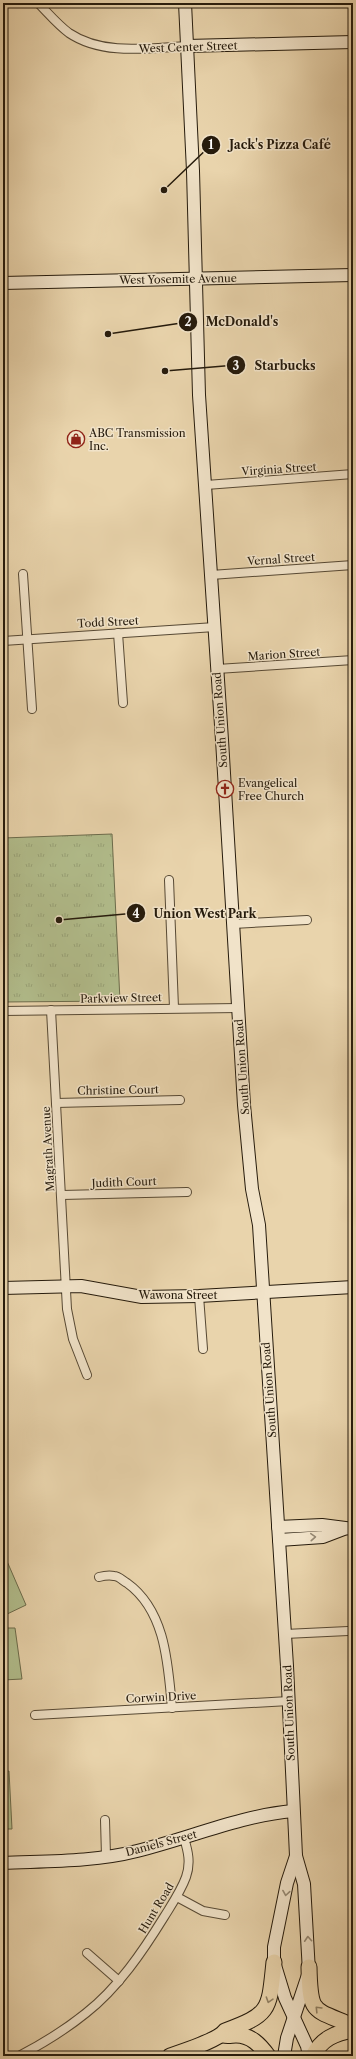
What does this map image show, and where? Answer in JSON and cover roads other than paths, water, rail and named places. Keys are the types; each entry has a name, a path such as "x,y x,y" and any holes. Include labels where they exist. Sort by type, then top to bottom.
{"highway":[{"path":"170,2056 222,2034 224,2031 255,2019 265,2009 271,1995 274,1962"},
{"path":"309,1967 310,1996 315,2006 324,2015 353,2026"},
{"path":"313,2056 319,2045 327,2038 337,2033 353,2030"},
{"path":"222,2034 239,2035 250,2039 260,2046 268,2056"}],"street":[{"name":"West Center Street","path":"38,3 69,33 95,44 128,49 353,42"},
{"name":"South Union Road","path":"185,3 193,171 194,277 199,395 206,485 244,1105 252,1189 259,1226 262,1293 289,1701 296,1856 304,1884 309,1967 306,1984 287,2038 284,2056"},
{"name":"West Yosemite Avenue","path":"3,283 353,274"},
{"name":"Virginia Street","path":"206,485 353,474"},
{"name":"Vernal Street","path":"211,575 353,565"},
{"path":"23,574 32,709"},
{"name":"Todd Street","path":"3,640 214,627"},
{"path":"118,633 123,703"},
{"name":"Marion Street","path":"217,669 353,660"},
{"path":"169,880 174,1008"},
{"path":"233,924 307,920"},
{"name":"Parkview Street","path":"3,1011 239,1008"},
{"name":"Magrath Avenue","path":"51,1010 67,1309 73,1339 87,1375"},
{"name":"Christine Court","path":"56,1103 180,1100"},
{"name":"Judith Court","path":"62,1195 187,1192"},
{"name":"Wawona Street","path":"3,1288 81,1286 142,1297 199,1296 353,1287"},
{"path":"199,1296 203,1349"},
{"path":"278,1527 322,1524 349,1528"},
{"path":"279,1540 323,1537 349,1528"},
{"path":"98,1576 118,1577 141,1595 153,1613 165,1648 172,1708"},
{"path":"285,1634 348,1631"},
{"name":"Corwin Drive","path":"35,1715 289,1701"},
{"name":"Daniels Street","path":"3,1863 106,1856 135,1852 252,1817 293,1811"},
{"path":"105,1820 106,1856"},
{"name":"Hunt Road","path":"19,2056 60,2032 87,2013 119,1981 140,1954 177,1897 186,1877 189,1864 188,1850 184,1838"},
{"name":"South Union Road","path":"296,1856 287,1883 274,1947 274,1962 285,1998 305,2042 308,2056"},
{"path":"177,1897 203,1911 224,1915"},
{"path":"87,1953 119,1981"}],"place":[{"name":"Jack's Pizza Café","path":"164,190"},
{"name":"McDonald's","path":"108,334"},
{"name":"Starbucks","path":"165,371"},
{"name":"ABC Transmission Inc.","path":"76,439"},
{"name":"Evangelical Free Church","path":"225,789"},
{"name":"Union West Park","path":"59,920"}]}
